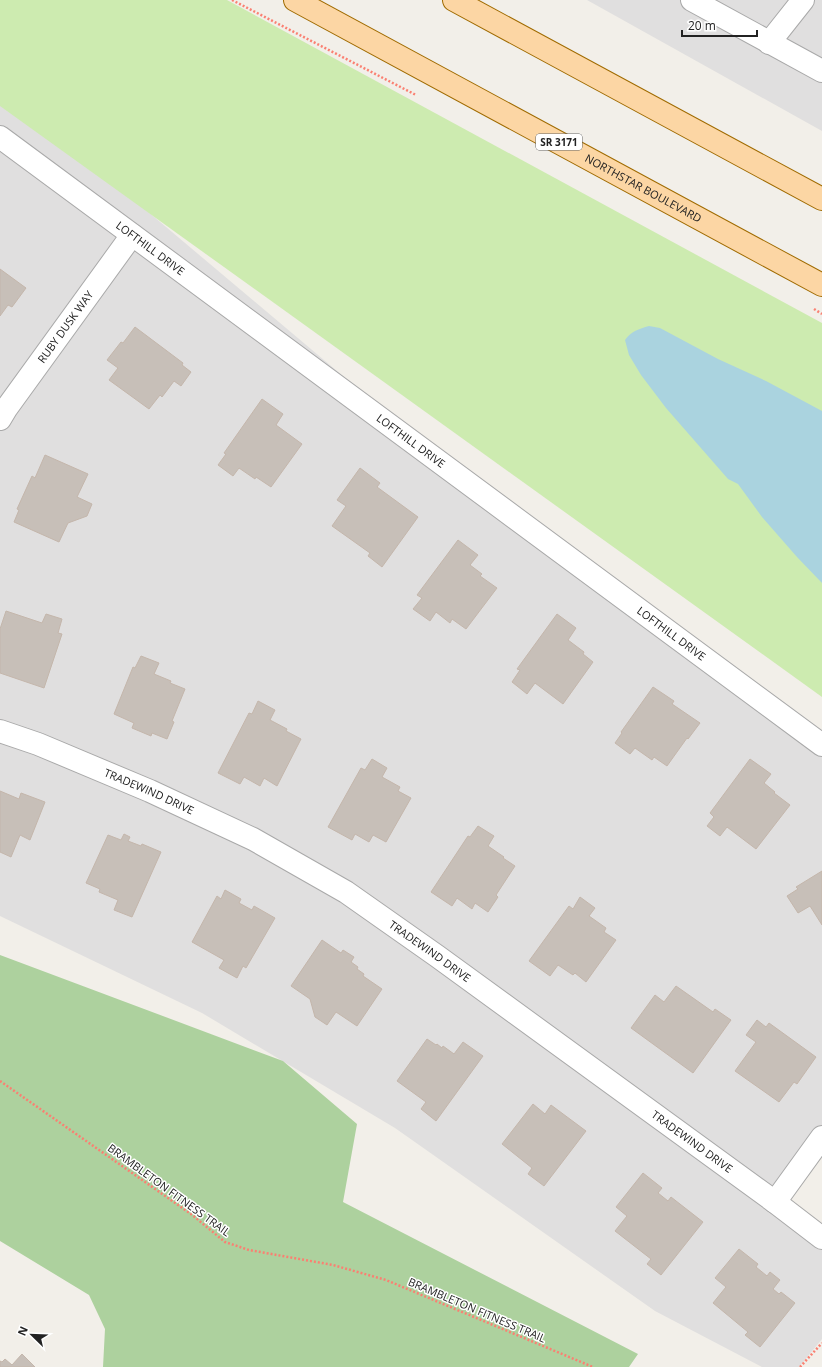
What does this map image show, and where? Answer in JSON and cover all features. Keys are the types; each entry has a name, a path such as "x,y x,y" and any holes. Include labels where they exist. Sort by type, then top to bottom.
{"main road":[{"name":"NORTHSTAR BOULEVARD","path":"295,0 822,285"},
{"path":"454,0 822,199"}],"street":[{"path":"692,0 822,71"},
{"path":"770,43 803,0"},
{"name":"LOFTHILL DRIVE","path":"0,137 822,745"},
{"name":"RUBY DUSK WAY","path":"0,419 132,235"},
{"name":"TRADEWIND DRIVE","path":"0,731 38,744 143,788 239,832 346,892 437,956 775,1202 822,1238"},
{"path":"775,1202 822,1137"}],"path":[{"name":"BRAMBLETON FITNESS TRAIL","path":"0,1081 191,1214 225,1242 249,1250 333,1264 386,1280 593,1367"},
{"path":"800,1367 822,1343"}],"shaded area":[{"path":"587,0 822,0 822,131"},
{"path":"0,87 484,495 822,751 822,1130 775,1202 822,1238 822,1339 799,1367 762,1367 655,1311 395,1128 202,1013 0,916"}],"green space":[{"path":"0,0 227,0 822,323 822,697 0,106"},
{"path":"0,955 283,1061 357,1124 343,1202 638,1354 629,1367 103,1367 105,1329 89,1295 0,1241"}],"water":[{"path":"649,326 660,328 822,411 822,583 762,517 738,484 728,479 666,408 641,375 629,355 625,340 633,332"}],"building":[{"path":"0,269 26,288 12,307 8,305 0,316"},
{"path":"135,327 183,363 182,365 191,372 181,386 174,381 162,397 160,395 149,409 109,380 118,368 107,360 121,342 123,343"},
{"path":"262,399 283,414 276,425 302,444 271,487 256,477 255,479 239,468 233,476 218,465 226,454 224,453"},
{"path":"45,455 88,474 77,497 92,504 87,516 68,523 59,542 14,522 19,510 17,509 32,476 35,478"},
{"path":"360,468 380,483 377,487 418,517 382,567 368,556 370,553 332,526 346,506 337,500"},
{"path":"458,540 478,555 470,565 482,574 480,576 497,588 466,629 452,619 450,623 436,612 430,621 413,609 422,598 417,595"},
{"path":"6,611 42,623 46,614 62,619 58,633 62,634 44,688 0,673 0,629"},
{"path":"557,614 576,628 568,640 584,652 583,654 593,662 563,704 535,683 527,694 512,682 520,670 517,669"},
{"path":"141,656 159,663 154,674 185,689 172,721 174,722 167,739 152,733 151,736 132,728 134,723 114,714 133,667 135,668"},
{"path":"653,687 674,701 672,704 700,723 667,766 654,757 652,760 635,748 630,754 615,743 622,733 621,732"},
{"path":"258,701 275,710 270,720 287,729 286,731 301,739 277,786 264,778 260,786 244,777 240,784 218,773 249,713 252,714"},
{"path":"372,759 387,768 382,777 400,787 398,791 411,798 386,842 373,835 369,842 355,834 352,840 328,827 361,768 365,770"},
{"path":"750,759 771,774 764,783 790,805 756,849 727,827 720,836 707,826 714,817 710,813"},
{"path":"0,791 19,799 21,793 45,802 30,840 20,835 11,857 0,852"},
{"path":"478,826 494,836 488,846 515,866 496,895 498,897 488,912 475,903 472,909 457,898 452,906 431,892 468,836 470,837"},
{"path":"124,834 130,837 128,841 141,846 142,844 161,852 132,917 114,910 118,900 99,892 100,889 86,883 108,835 121,840"},
{"path":"822,871 822,925 810,906 798,913 787,896 798,889 796,887"},
{"path":"225,890 241,899 239,903 252,910 254,906 275,918 246,968 243,966 237,978 219,968 224,960 192,942 217,896 221,899"},
{"path":"580,897 595,908 589,916 606,928 604,932 616,940 586,982 575,973 573,975 558,965 550,976 529,961 569,906 573,909"},
{"path":"322,940 341,953 343,950 354,957 351,962 364,974 363,976 382,989 357,1026 336,1012 327,1025 315,1017 310,999 291,986"},
{"path":"676,986 713,1012 715,1009 731,1020 693,1073 631,1028 655,995 664,1002"},
{"path":"757,1020 766,1027 769,1023 816,1057 797,1084 794,1082 779,1102 735,1071 756,1042 746,1035"},
{"path":"427,1039 442,1048 443,1046 454,1054 463,1042 483,1056 436,1121 421,1109 426,1102 397,1081"},
{"path":"533,1104 545,1114 551,1105 586,1131 544,1186 528,1174 532,1168 502,1144"},
{"path":"643,1173 662,1188 658,1193 668,1201 671,1197 703,1222 661,1275 647,1264 651,1259 615,1231 627,1216 616,1207"},
{"path":"739,1249 758,1264 756,1267 767,1276 770,1272 780,1280 773,1289 779,1294 781,1292 795,1303 760,1347 745,1335 748,1332 713,1303 726,1287 715,1278"},
{"path":"22,1354 35,1367 0,1367 0,1361 2,1362 5,1359 12,1365"}]}
